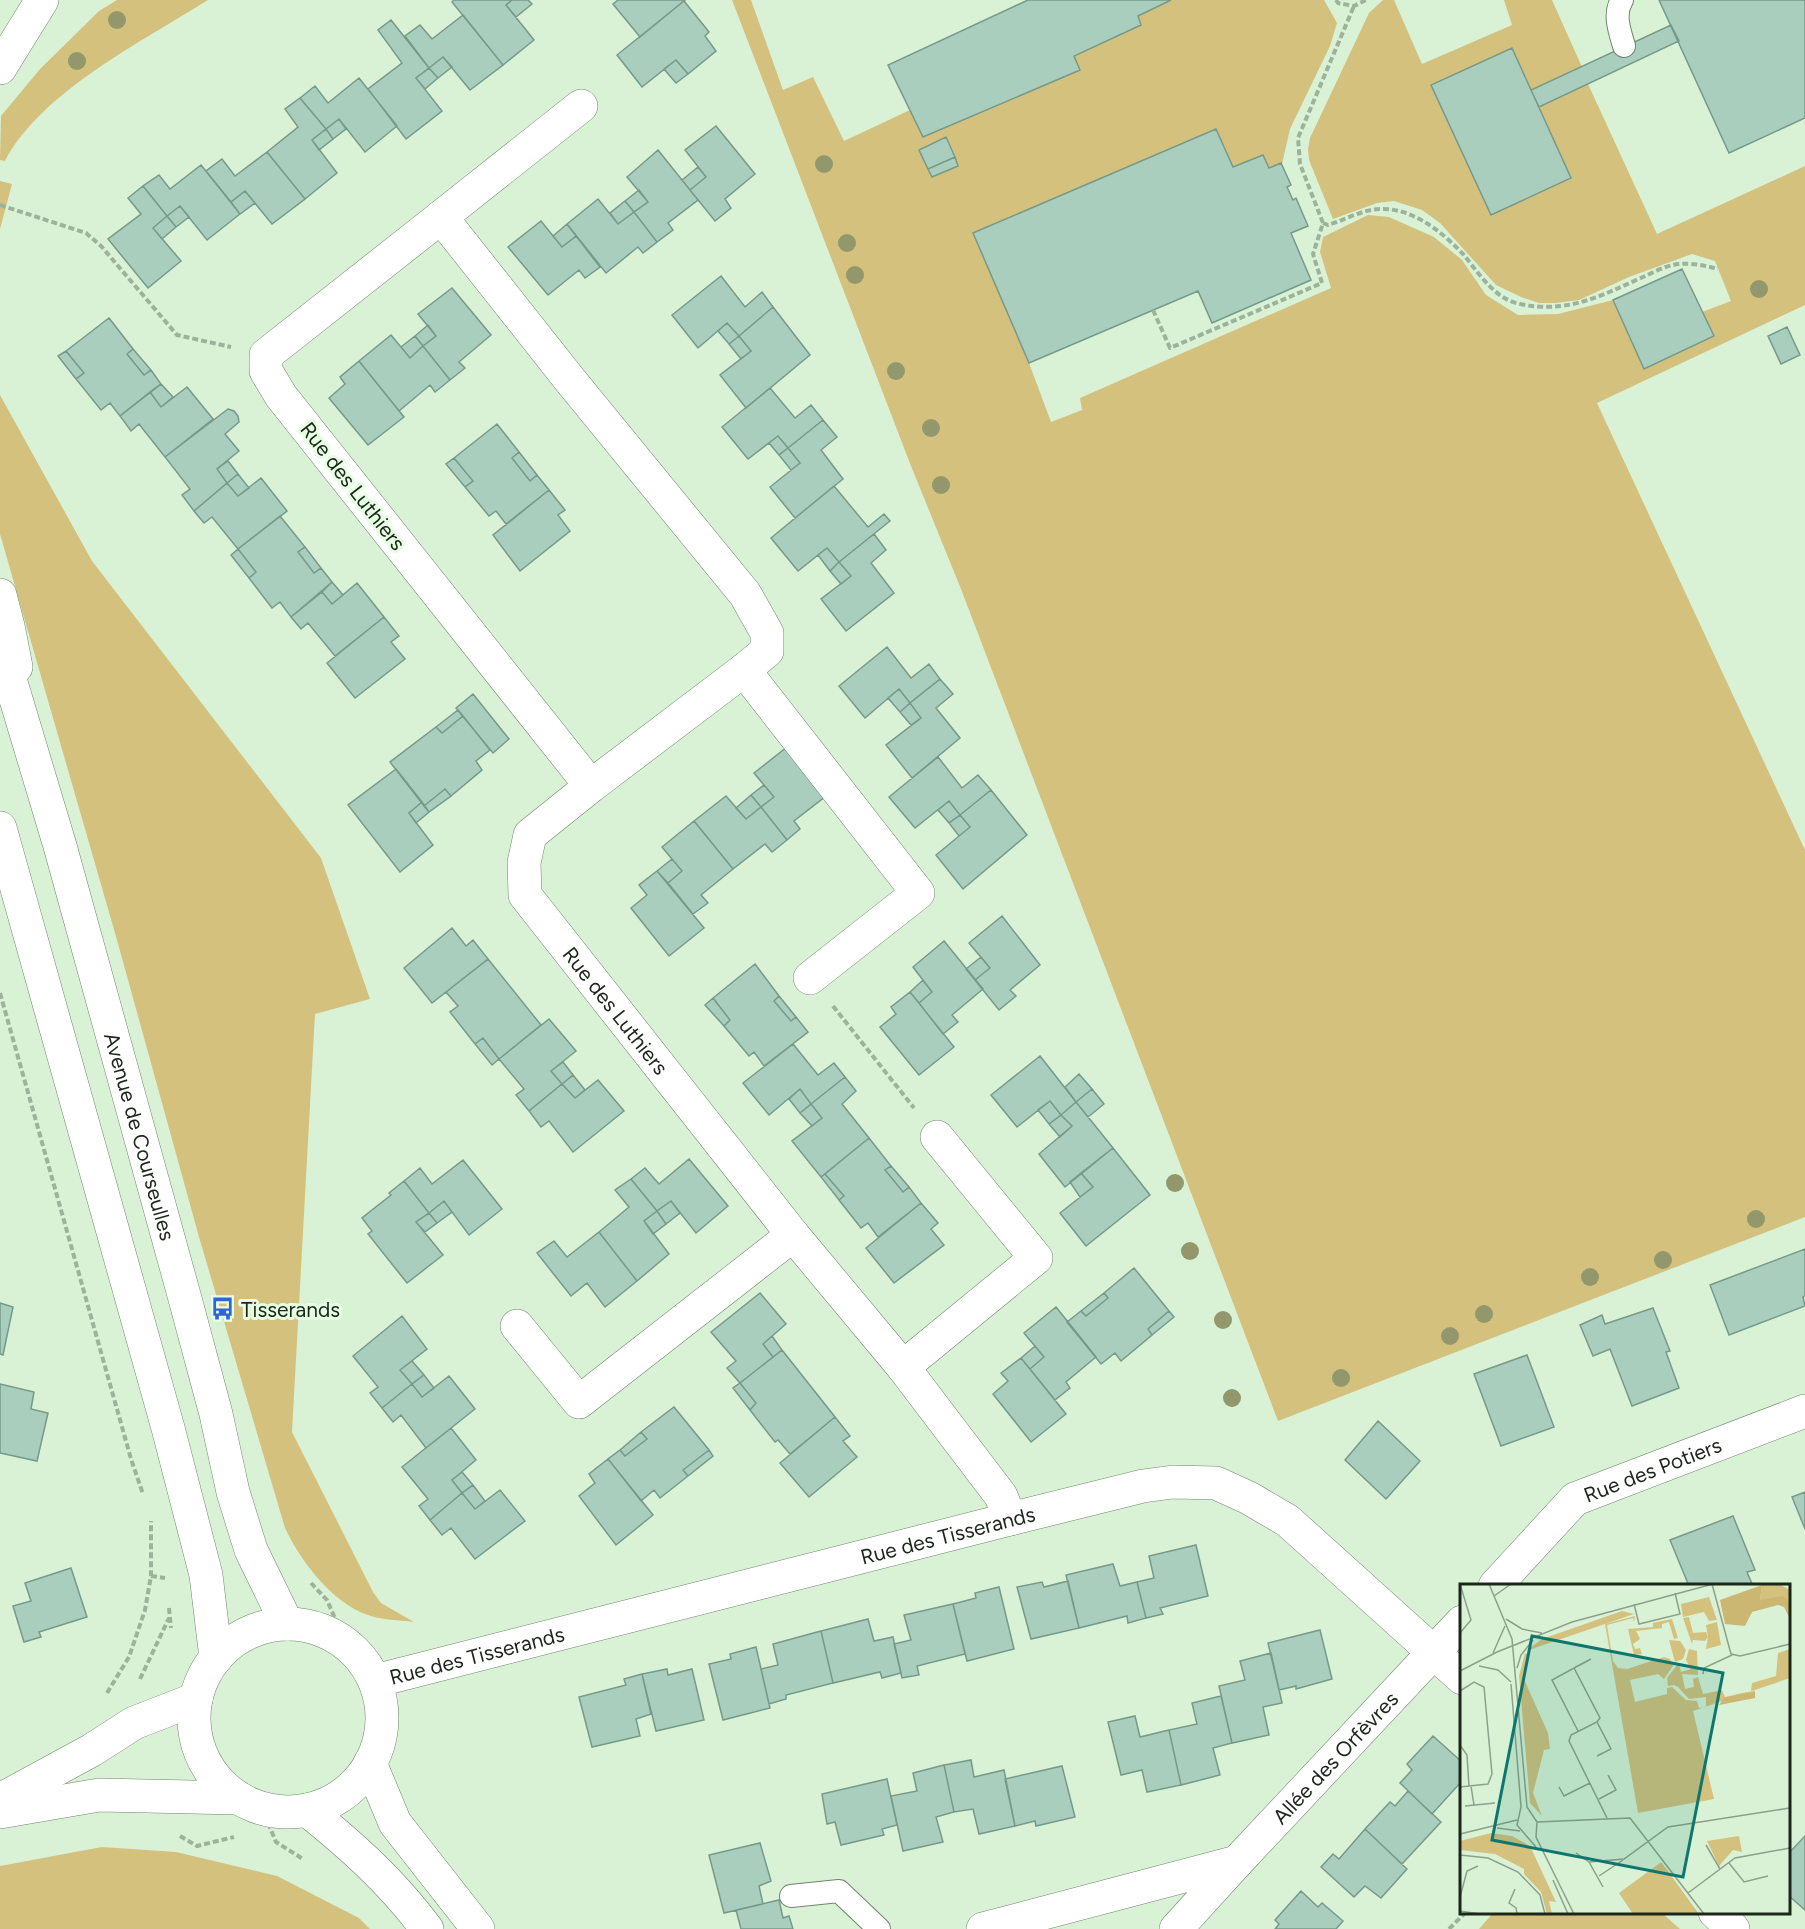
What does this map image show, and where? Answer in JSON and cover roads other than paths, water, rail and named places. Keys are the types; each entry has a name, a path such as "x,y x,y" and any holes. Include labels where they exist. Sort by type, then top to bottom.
{"street":[{"path":"0,28 41,0"},
{"path":"0,68 41,0"},
{"path":"441,217 581,106"},
{"name":"Rue des Luthiers","path":"591,786 281,396 266,371 266,355 441,217 570,380 745,594 767,633 767,651 530,835 524,863 525,895 793,1235 903,1367 1001,1496 1010,1519"},
{"path":"0,595 34,761"},
{"name":"Avenue de Courseulles","path":"0,646 60,846 184,1295 216,1414 233,1492 259,1568 287,1624"},
{"path":"744,670 918,893 810,978"},
{"path":"0,828 185,1490 206,1575 216,1658"},
{"path":"903,1367 1036,1258 937,1137"},
{"path":"517,1326 579,1402 793,1235"},
{"name":"Rue des Potiers","path":"1497,1584 1575,1499 1805,1411"},
{"name":"Rue des Tisserands","path":"375,1681 1010,1519 1143,1486 1173,1482 1216,1483 1249,1498 1288,1521 1460,1677"},
{"path":"1434,1652 1460,1623"},
{"path":"287,1624 318,1629 346,1644 362,1661 375,1681 381,1701 382,1722 378,1743 370,1763 359,1779 344,1793 326,1804 307,1810 284,1812 261,1808 239,1798 220,1784 207,1765 198,1744 194,1714 196,1699 204,1677 216,1658 234,1642 256,1630 287,1624"},
{"name":"Allée des Orfèvres","path":"1176,1929 1434,1652"},
{"path":"0,1800 92,1749 123,1712 196,1699"},
{"path":"370,1763 395,1823 478,1929"},
{"path":"0,1812 99,1795 239,1798"},
{"path":"307,1810 358,1852 406,1901 427,1929"},
{"path":"983,1929 1237,1862"},
{"path":"1717,1914 1733,1929"}],"lane":[{"path":"1622,0 1619,4 1617,18 1624,46"},
{"path":"791,1896 839,1891 879,1929"}],"place":[{"name":"Tisserands","path":"223,1309"}]}
